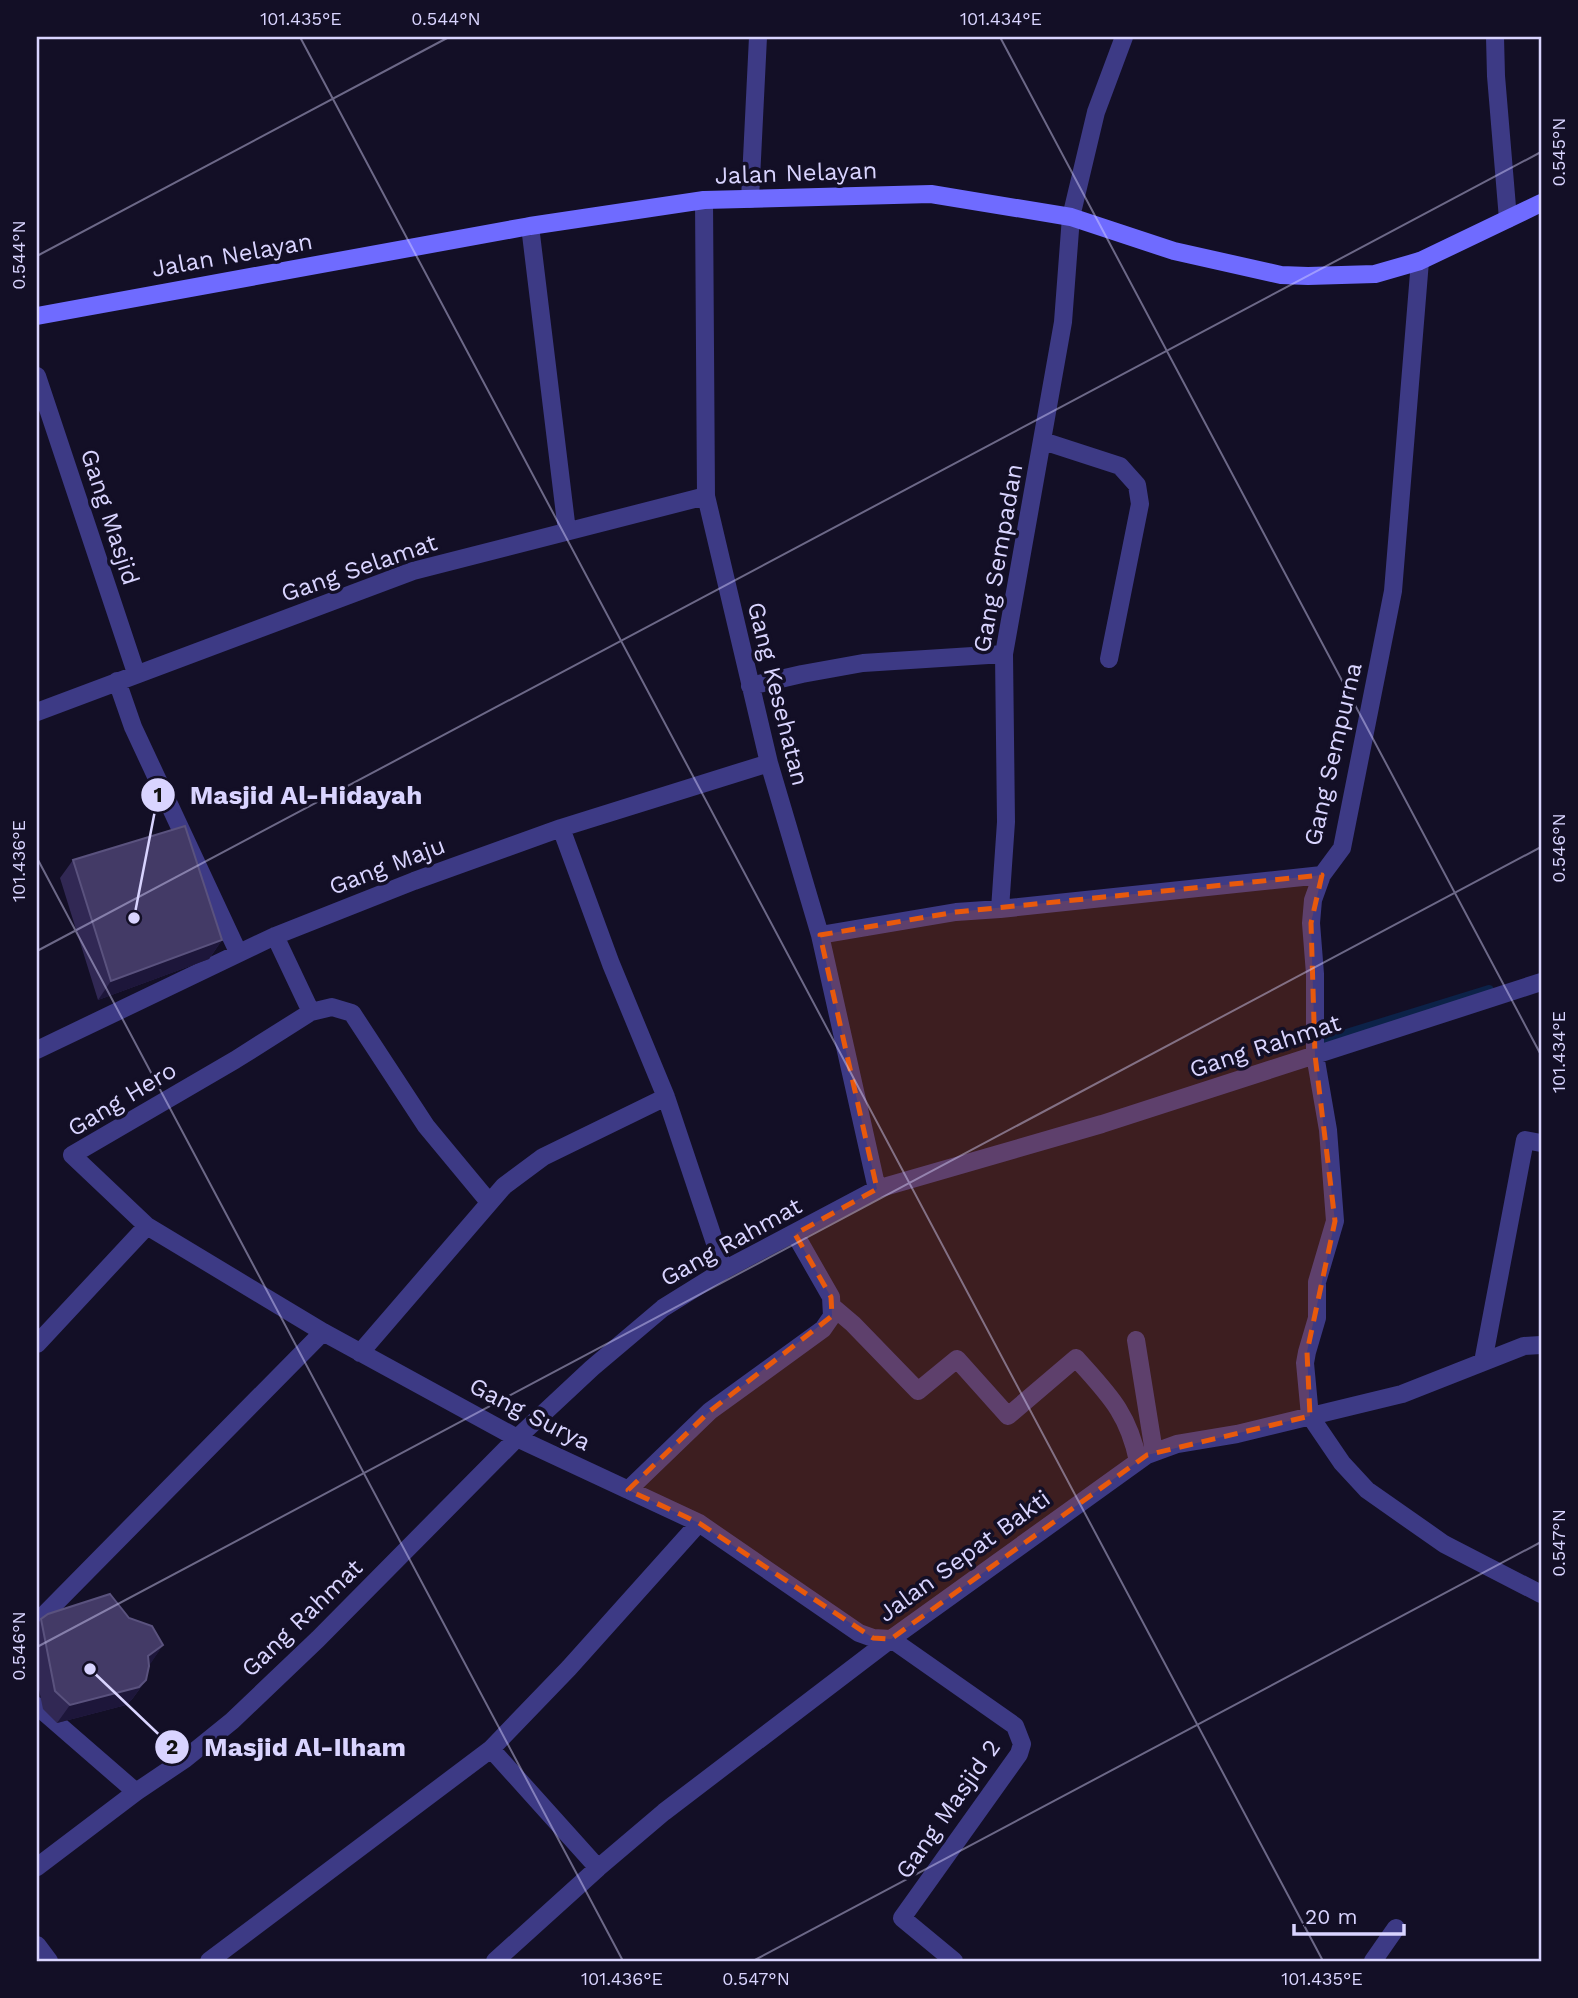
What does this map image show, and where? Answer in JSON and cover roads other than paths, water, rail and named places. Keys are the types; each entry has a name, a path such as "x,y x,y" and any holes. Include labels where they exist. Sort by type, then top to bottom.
{"main road":[{"name":"Jalan Nelayan","path":"37,316 530,226 704,200 931,194 1071,217 1174,251 1281,275 1308,276 1375,274 1420,261 1541,202"}],"street":[{"path":"750,199 758,37"},
{"name":"Gang Sempadan","path":"1000,909 1006,821 1004,654 1063,322 1071,217 1096,112 1124,37"},
{"path":"1495,37 1508,219"},
{"name":"Gang Kesehatan","path":"704,200 706,496 769,763 820,935 877,1189"},
{"path":"530,226 567,531"},
{"name":"Gang Sempurna","path":"1310,1416 1305,1363 1317,1318 1317,1282 1335,1221 1328,1130 1315,1055 1315,974 1311,923 1313,900 1322,875 1342,848 1393,591 1420,261"},
{"name":"Gang Masjid","path":"37,376 136,673"},
{"path":"1043,441 1120,466 1137,485 1140,504 1109,659"},
{"name":"Gang Selamat","path":"37,712 413,571 706,496"},
{"path":"750,687 863,663 1004,654"},
{"path":"117,681 133,727 238,952"},
{"name":"Gang Maju","path":"37,1050 184,981 238,952 414,881 561,828 769,763"},
{"path":"561,828 611,964 666,1097 724,1270"},
{"path":"820,935 956,912 1322,875"},
{"path":"275,936 311,1012 332,1007 352,1013 426,1126 489,1202"},
{"name":"Gang Rahmat","path":"37,1867 136,1792 185,1759 232,1721 318,1639 517,1438 592,1368 663,1308 724,1270 877,1189 1102,1124 1541,982"},
{"name":"Gang Hero","path":"147,1226 72,1156 311,1012"},
{"path":"360,1353 503,1186 544,1157 666,1097"},
{"path":"1483,1362 1525,1140 1541,1143"},
{"path":"37,1344 147,1226"},
{"name":"Gang Surya","path":"147,1226 323,1332 517,1438 699,1523 859,1633 873,1638 891,1639"},
{"path":"628,1490 710,1411 823,1329 832,1316 831,1297 794,1234"},
{"path":"833,1307 918,1391 957,1359 1008,1416 1076,1358 1119,1407 1133,1436 1138,1461"},
{"path":"37,1622 323,1332"},
{"path":"1136,1340 1154,1452"},
{"name":"Jalan Sepat Bakti","path":"495,1961 664,1812 891,1639 1138,1461 1177,1444 1237,1434 1402,1394 1524,1346 1541,1345"},
{"path":"1310,1416 1342,1463 1367,1490 1444,1544 1541,1594"},
{"path":"209,1961 491,1749 569,1668 699,1523"},
{"name":"Gang Masjid 2","path":"891,1639 1007,1719 1014,1726 1022,1744 1019,1754 902,1918 954,1961"},
{"path":"37,1706 136,1792"},
{"path":"491,1749 598,1868"},
{"path":"1373,1961 1396,1928"},
{"path":"37,1945 49,1961"}],"waterway":[{"path":"1327,1040 1489,990"}],"place":[{"name":"Masjid Al-Hidayah","path":"134,918"},
{"name":"Masjid Al-Ilham","path":"90,1669"}]}
